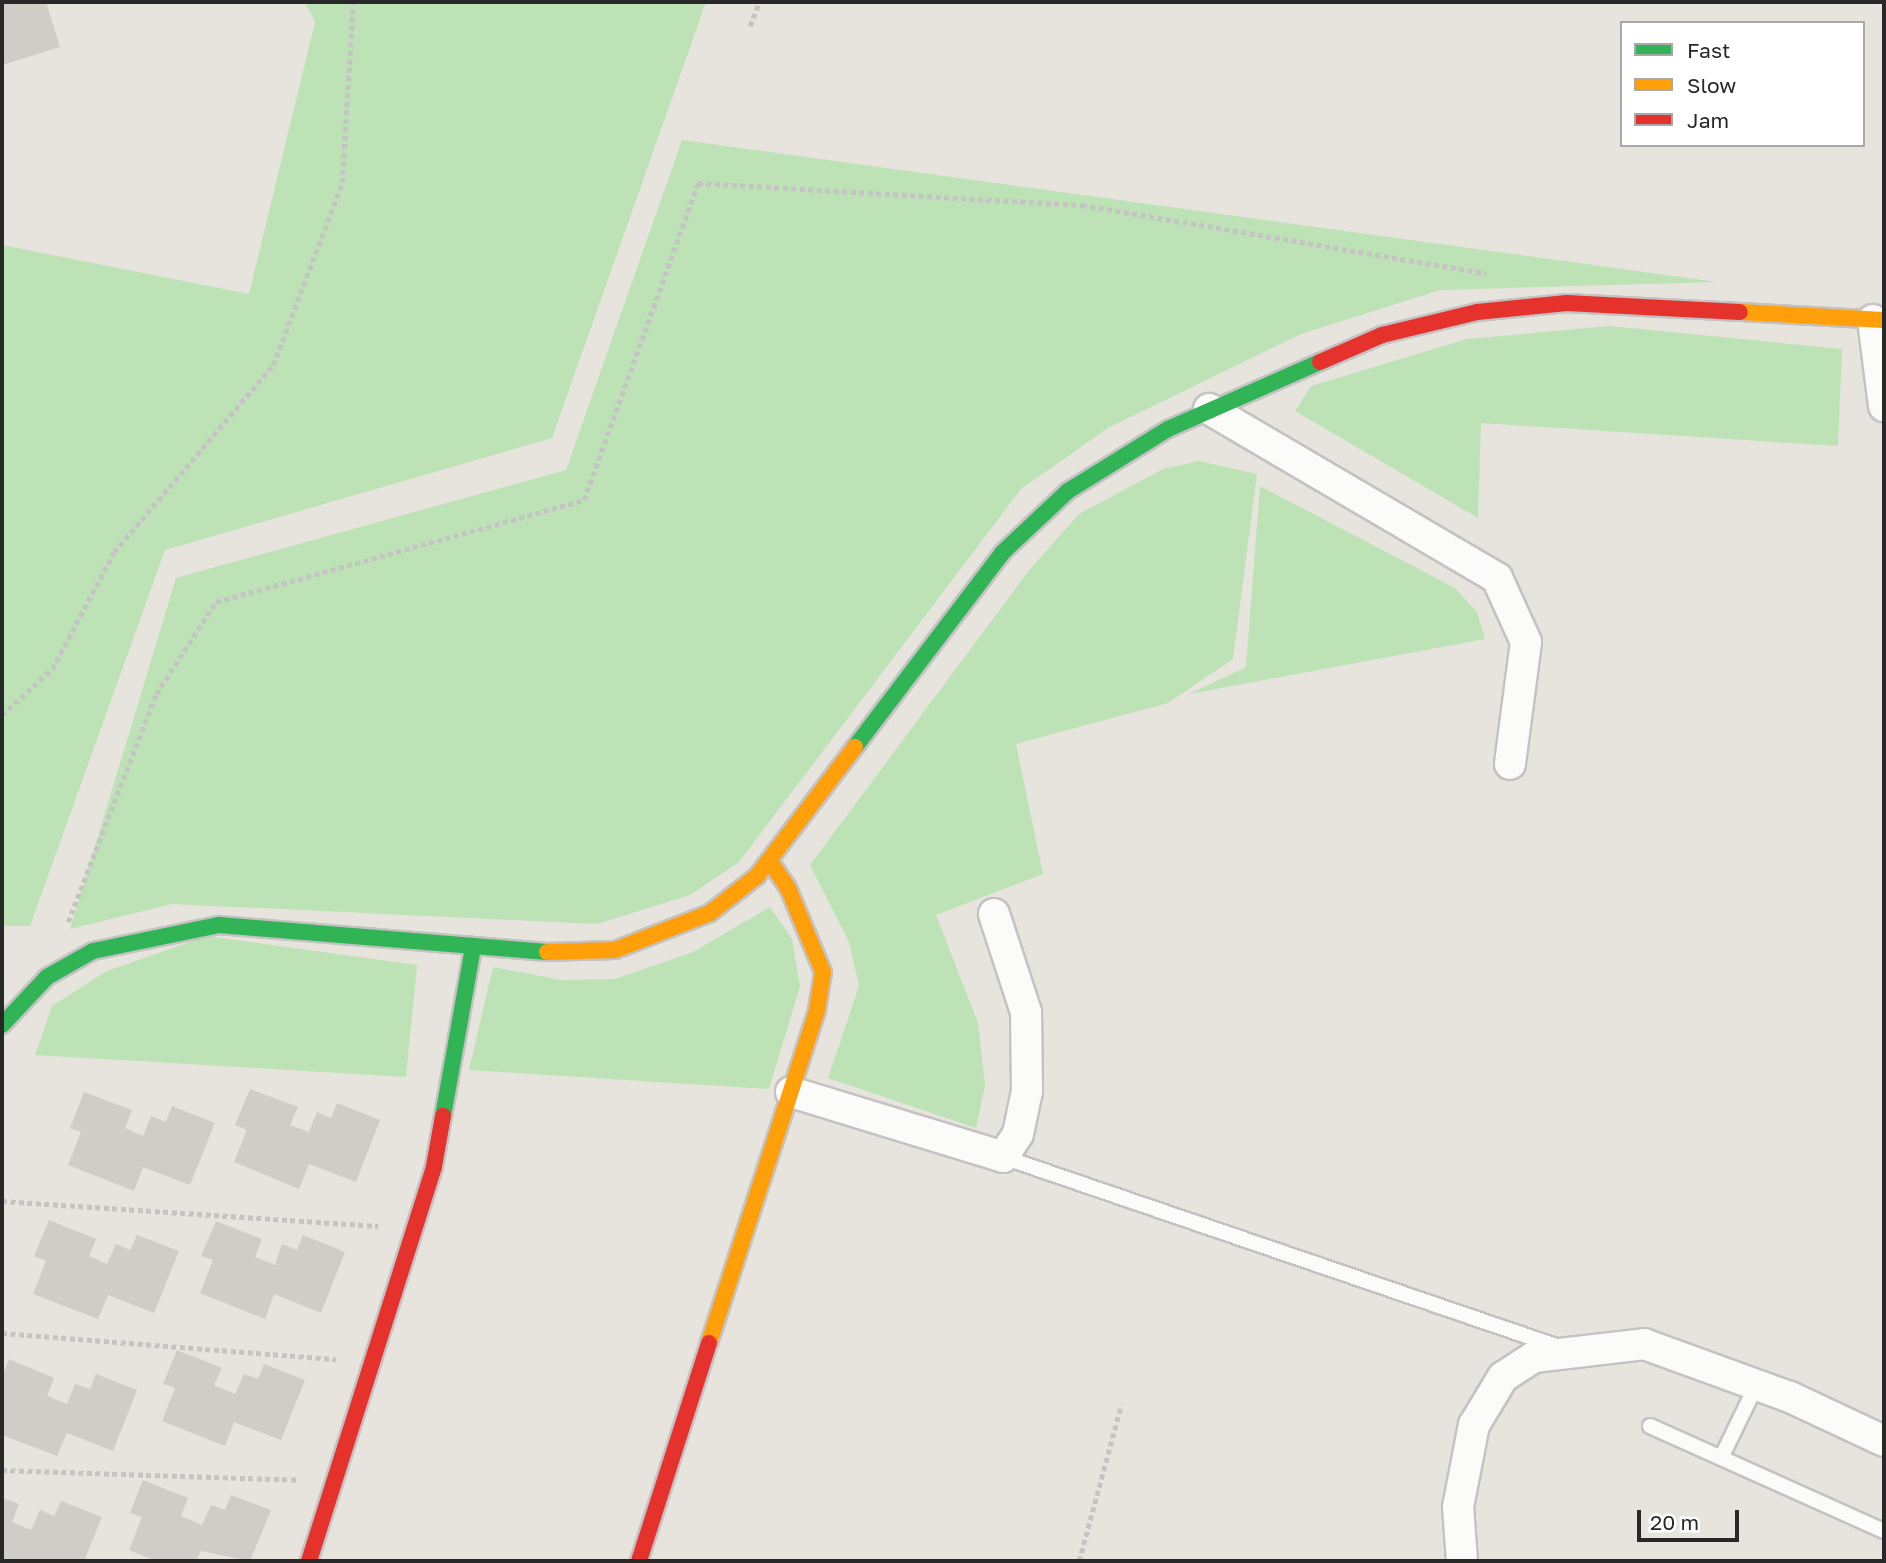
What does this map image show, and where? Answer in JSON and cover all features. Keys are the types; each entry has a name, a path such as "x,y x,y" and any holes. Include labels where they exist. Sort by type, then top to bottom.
{"street":[{"path":"2,1025 47,977 93,951 159,934 219,925 473,947 615,950 653,940 710,913 769,860 1002,553 1068,491 1209,409 1382,335 1477,312 1567,303 1879,320 1884,406"},
{"path":"1209,409 1497,578 1527,642 1510,764"},
{"path":"639,1561 791,1091 823,972 788,888 769,860"},
{"path":"791,1091 1003,1157 1018,1134 1027,1091 1026,1012 994,914"},
{"path":"309,1561 434,1166 473,947"},
{"path":"1462,1561 1458,1507 1474,1425 1503,1377 1534,1357 1644,1344 1757,1384 1884,1441"}],"lane":[{"path":"1003,1157 1571,1351"},
{"path":"1721,1458 1757,1384"},
{"path":"1650,1426 1884,1531"}],"path":[{"path":"2,715 52,669 114,552 273,365 342,183 353,2"},
{"path":"750,26 759,2"},
{"path":"66,925 156,694 216,602 584,500 698,183 1082,205 1492,274"},
{"path":"2,1200 414,1228"},
{"path":"2,1333 373,1362"},
{"path":"1079,1561 1121,1405"},
{"path":"2,1469 333,1481"}],"green space":[{"path":"305,2 706,2 552,438 165,550 30,926 2,926 2,245 249,294 315,22"},
{"path":"682,140 1717,282 1440,290 1301,334 1108,428 1021,489 739,862 690,895 597,924 172,904 70,929 176,578 566,470"},
{"path":"1610,326 1842,349 1838,446 1481,423 1478,518 1295,411 1311,386 1467,339"},
{"path":"1199,461 1257,474 1233,659 1168,703 1016,744 1043,874 936,915 978,1023 985,1085 976,1128 828,1078 859,986 849,942 810,865 1030,569 1079,514 1163,469"},
{"path":"1260,486 1455,588 1477,612 1485,639 1189,694 1246,667"},
{"path":"770,907 792,939 800,986 769,1089 469,1070 493,967 561,980 615,979 693,952"},
{"path":"207,936 417,965 406,1077 35,1055 52,1006 107,971"}],"building":[{"path":"2,2 46,2 60,47 2,65"},
{"path":"250,1089 298,1107 290,1125 309,1132 317,1112 331,1118 337,1103 380,1120 356,1182 309,1164 299,1189 234,1162 247,1130 235,1125"},
{"path":"84,1092 132,1110 125,1128 143,1136 151,1116 166,1122 172,1106 215,1123 190,1185 143,1167 134,1191 68,1165 81,1132 70,1128"},
{"path":"49,1220 96,1239 89,1256 107,1264 116,1244 130,1250 137,1235 179,1251 154,1313 108,1295 98,1319 33,1294 46,1261 34,1256"},
{"path":"216,1221 262,1239 255,1257 275,1265 282,1244 297,1250 303,1235 345,1252 321,1313 274,1294 265,1319 200,1293 213,1260 201,1256"},
{"path":"177,1350 222,1368 214,1385 235,1394 244,1374 258,1379 264,1364 305,1380 281,1440 234,1422 225,1446 162,1421 175,1388 163,1384"},
{"path":"9,1359 54,1378 47,1396 67,1404 75,1384 90,1389 96,1374 137,1390 113,1451 67,1433 57,1456 2,1435 2,1377"},
{"path":"143,1480 188,1498 181,1516 202,1525 211,1505 225,1510 231,1495 271,1510 250,1561 201,1551 196,1561 156,1561 129,1550 142,1517 130,1513"},
{"path":"2,1498 19,1504 12,1522 31,1530 40,1510 54,1516 61,1501 102,1517 84,1561 2,1561"}],"traffic: fast":[{"path":"855,747 1002,553 1068,491 1168,429 1320,362"},
{"path":"2,1025 47,977 93,951 219,925 547,952"},
{"path":"443,1116 473,947"}],"traffic: slow":[{"path":"1740,312 1884,320"},
{"path":"547,952 615,950 710,913 757,876 855,747"},
{"path":"709,1343 817,1010 823,972 788,888 769,860"}],"traffic: jam":[{"path":"1320,362 1382,335 1477,312 1567,303 1740,312"},
{"path":"309,1561 434,1166 443,1116"},
{"path":"639,1561 709,1343"}]}
